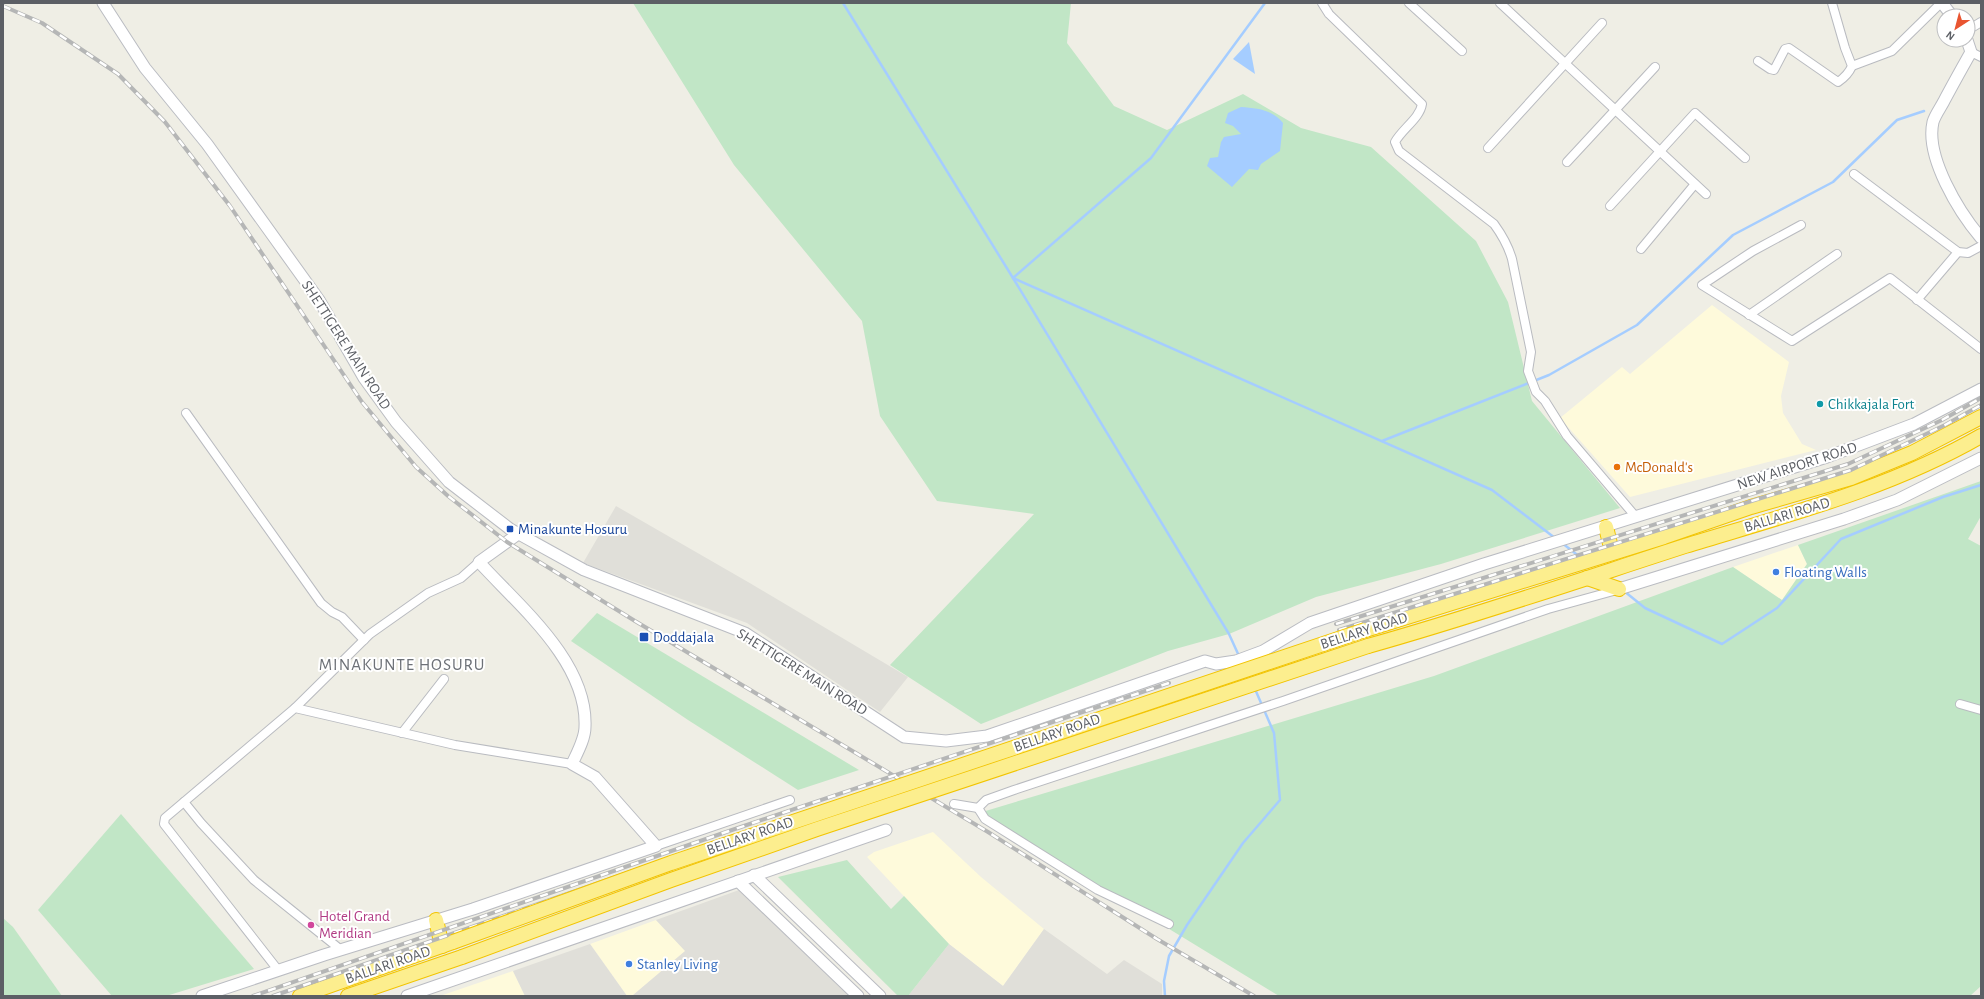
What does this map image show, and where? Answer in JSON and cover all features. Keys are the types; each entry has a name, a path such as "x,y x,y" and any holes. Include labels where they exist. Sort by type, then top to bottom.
{"highway":[{"name":"BALLARI ROAD","path":"1664,537 1751,507 1873,470 1919,450 1981,417"},
{"name":"BALLARI ROAD","path":"1596,575 1861,492 1931,462 1981,436"},
{"path":"1606,528 1612,552"},
{"name":"BELLARY ROAD","path":"448,944 679,860 1365,630 1664,537"},
{"name":"BELLARY ROAD","path":"462,957 671,880 810,832 1368,646 1451,623 1596,575"},
{"path":"1596,575 1622,589"},
{"path":"436,920 448,944"},
{"name":"BALLARI ROAD","path":"300,996 448,944"},
{"name":"BALLARI ROAD","path":"348,996 462,957"}],"street":[{"name":"SHETTIGERE MAIN ROAD","path":"103,3 145,68 207,144 319,300 364,378 396,422 449,482 518,534 584,570 745,633 904,736 946,741 987,736 1206,661 1216,664 1236,661 1263,651"},
{"path":"1323,3 1329,14 1422,104 1421,110 1399,134 1395,142 1399,152 1494,224 1501,233 1509,248 1512,259 1531,352 1528,371 1536,392 1545,401 1567,436 1636,517"},
{"path":"1409,3 1462,51"},
{"path":"1500,3 1706,194"},
{"path":"1758,61 1774,70 1785,50 1789,48 1838,82 1850,72 1852,66 1845,48 1832,3"},
{"path":"1852,66 1892,51 1941,3"},
{"path":"1488,148 1602,23"},
{"path":"1976,54 1933,121 1931,138 1937,164 1951,192 1970,224 1981,238"},
{"path":"1567,162 1655,67"},
{"path":"1610,206 1695,113 1744,158"},
{"path":"1854,174 1958,252 1968,253 1981,246"},
{"path":"1641,249 1695,184"},
{"path":"1801,225 1753,251 1702,285 1792,341 1890,278 1981,349"},
{"path":"1918,300 1958,252"},
{"path":"1749,314 1837,254"},
{"name":"NEW AIRPORT ROAD","path":"1263,651 1310,623 1484,564 1606,528 1636,517 1827,458 1914,424 1981,389"},
{"path":"186,413 321,603 332,612 342,617 364,640"},
{"path":"978,808 986,800 1283,701 1548,609 1622,589 1844,519 1897,500 1981,458"},
{"path":"278,970 164,824 165,818 295,708 364,640 428,593 461,578 479,562 518,534"},
{"path":"479,562 545,633 570,666 577,684 585,727 572,764"},
{"path":"402,733 444,679"},
{"path":"1960,704 1981,710"},
{"path":"295,708 455,745 572,764 594,777 656,846"},
{"path":"202,996 278,970 473,909 790,800"},
{"path":"184,802 201,823 254,880 342,950"},
{"path":"954,804 978,808 985,818 1098,890 1169,924"},
{"path":"407,996 886,830"},
{"path":"754,875 880,996"},
{"path":"738,881 858,996"}],"shaded area":[{"path":"1712,305 1789,362 1781,396 1783,413 1802,444 1816,450 1630,497 1560,418 1622,367 1630,374"},
{"path":"616,506 908,677 880,712 747,623 583,563"},
{"path":"1798,545 1807,564 1782,600 1733,567"},
{"path":"933,832 981,877 1044,929 1003,986 949,944 867,857 874,852"},
{"path":"739,890 849,996 632,996 685,951 656,920"},
{"path":"656,920 686,951 632,996 627,996 590,944"},
{"path":"1044,929 1107,974 1124,960 1162,984 1162,996 908,996 949,944 1003,986"},
{"path":"590,944 627,996 525,996 513,971"},
{"path":"513,971 525,996 440,996"}],"green space":[{"path":"633,3 1071,3 1067,43 1114,106 1167,130 1243,94 1301,128 1371,147 1476,241 1508,302 1532,401 1620,508 1441,564 1316,597 1229,634 1168,651 981,724 890,665 1034,514 937,501 880,416 862,321 734,165"},
{"path":"1981,481 1981,516 1968,539 1981,546 1981,986 1970,996 1279,996 979,813 1434,676 1733,567 1782,600 1807,564 1798,545"},
{"path":"597,613 859,770 798,790 688,720 571,641"},
{"path":"121,814 254,969 166,996 112,996 38,910"},
{"path":"847,860 891,909 904,896 949,944 908,996 898,996 778,877"},
{"path":"3,918 13,927 62,996 3,996"}],"water":[{"path":"1249,42 1255,74 1233,59"},
{"path":"1241,107 1270,112 1283,123 1280,151 1261,164 1258,170 1249,169 1232,187 1207,166 1210,158 1218,157 1221,142 1224,137 1241,134 1233,126 1225,123 1228,113"}],"waterway":[{"path":"843,3 1013,278 1229,634 1239,656"},
{"path":"1265,3 1151,158 1013,278 1492,490 1555,538"},
{"path":"1382,441 1549,375 1637,325 1733,235 1833,182 1897,120 1924,111"},
{"path":"1624,591 1645,608 1722,644 1777,608 1841,539 1943,497 1981,485"},
{"path":"1562,543 1580,557"},
{"path":"1165,996 1164,981 1169,956 1187,925 1243,843 1280,800 1274,733 1255,689"}],"railway":[{"path":"3,6 42,23 118,74 165,122 230,206 362,402 416,467 448,496 507,542 635,621 988,832 1157,939 1254,996"},
{"path":"1336,624 1848,464 1942,420 1981,398"},
{"path":"1339,630 1851,470 1945,425 1981,405"},
{"path":"253,996 729,831 1169,683"},
{"path":"273,996 731,837 1171,690"}],"place":[{"name":"Chikkajala Fort","path":"1820,404"},
{"name":"McDonald's","path":"1617,467"},
{"name":"Minakunte Hosuru","path":"510,529"},
{"name":"Floating Walls","path":"1776,572"},
{"name":"Doddajala","path":"644,637"},
{"name":"Hotel Grand Meridian","path":"311,925"},
{"name":"Stanley Living","path":"629,964"}],"district":[{"name":"MINAKUNTE HOSURU","path":"402,664"}]}
